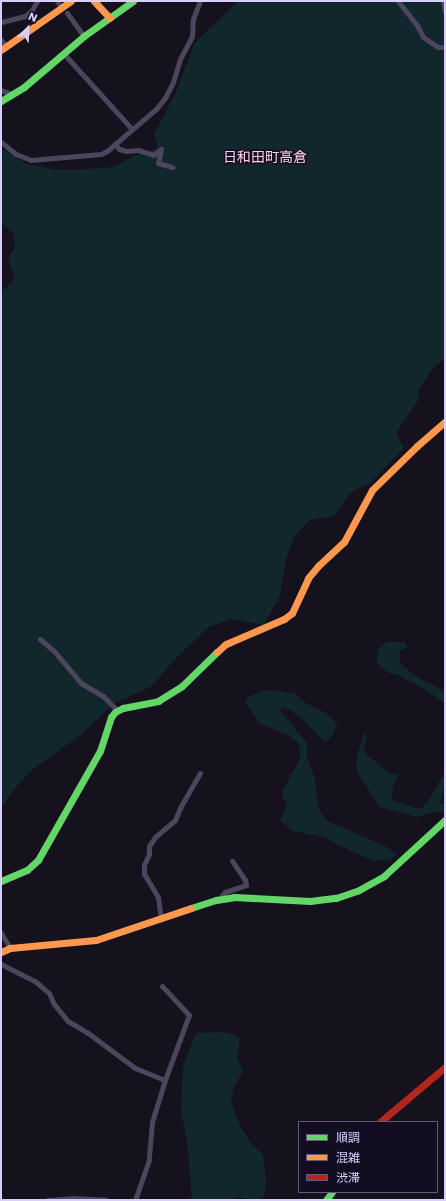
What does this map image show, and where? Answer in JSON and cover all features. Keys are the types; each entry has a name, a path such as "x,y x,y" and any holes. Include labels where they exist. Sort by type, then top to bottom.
{"street":[{"path":"1,22 25,16 32,10 36,1"},
{"path":"1,40 3,48 59,4 71,1"},
{"path":"94,1 110,18"},
{"path":"1,101 24,88 84,36 133,1"},
{"path":"1,142 16,154 31,160 104,153 156,109 165,98 173,82 180,59 192,36 193,19 200,1"},
{"path":"398,1 417,25 423,37 438,47 445,47"},
{"path":"443,1 445,12"},
{"path":"67,13 84,36"},
{"path":"64,54 132,129"},
{"path":"1,90 12,94"},
{"path":"115,144 119,149 126,152 138,150 153,155 161,149 158,163 172,167"},
{"path":"1,881 27,870 38,860 100,751 112,717 117,710 158,701 182,686 226,644 284,619 292,613 308,578 318,566 344,542 372,490 417,446 445,422"},
{"path":"40,640 54,651 81,683 104,696 117,710"},
{"path":"161,919 158,897 144,874 149,846 155,836 175,820 181,806 200,773"},
{"path":"1,952 10,948 96,940 219,899 234,897 318,901 354,892 384,876 445,820"},
{"path":"219,899 225,892 246,885 245,880 232,861"},
{"path":"1,933 10,948"},
{"path":"1,964 35,981 49,993 54,1004 68,1021 88,1033 135,1068 165,1080"},
{"path":"135,1200 149,1160 152,1122 188,1015 162,986"},
{"path":"381,1121 445,1067"},
{"path":"47,1200 73,1198 106,1200"}],"green space":[{"path":"238,1 445,1 445,358 432,369 418,392 419,399 396,433 404,448 371,482 350,493 334,516 310,520 294,537 286,559 280,595 264,625 232,619 209,627 174,660 152,686 115,703 81,735 33,769 14,789 1,808 1,292 15,279 8,258 15,247 13,233 1,223 1,148 27,164 51,169 72,170 114,167 136,155 158,148 154,134 177,90 194,44"},
{"path":"386,642 405,642 407,648 400,650 400,663 414,675 445,692 445,704 434,695 398,675 389,673 379,665 377,661 378,650"},
{"path":"267,690 294,693 304,702 326,713 337,724 333,734 326,743 302,719 290,710 282,708 280,710 307,743 307,758 315,779 318,808 327,821 385,846 397,854 389,860 375,861 352,852 325,837 292,831 280,820 287,804 284,800 282,792 300,759 300,750 298,743 288,735 259,723 245,701 250,696"},
{"path":"365,731 367,738 364,750 367,755 391,774 398,775 393,788 392,799 394,801 420,809 427,803 443,775 445,776 445,784 440,803 445,804 445,812 434,812 418,817 380,807 357,772 356,763 358,752"},
{"path":"197,1033 230,1033 240,1038 237,1058 243,1071 234,1087 231,1102 241,1127 250,1142 263,1155 266,1180 265,1194 259,1200 236,1197 232,1200 192,1200 187,1139 181,1112 183,1067 194,1037"}],"traffic: fast":[{"path":"1,101 24,87 84,36 133,1"},
{"path":"1,881 27,870 38,860 100,751 111,717 115,712 123,708 158,701 182,686 217,652"},
{"path":"191,908 216,900 234,897 310,901 336,898 359,890 384,876 445,820"},
{"path":"326,1200 331,1193"}],"traffic: slow":[{"path":"1,50 71,1"},
{"path":"94,1 110,18"},
{"path":"217,652 226,644 284,619 292,613 308,578 318,566 344,542 372,490 417,446 445,422"},
{"path":"1,952 10,948 96,940 191,908"}],"traffic: jam":[{"path":"381,1121 445,1067"}],"district":[{"name":"日和田町高倉","path":"265,157"}]}
